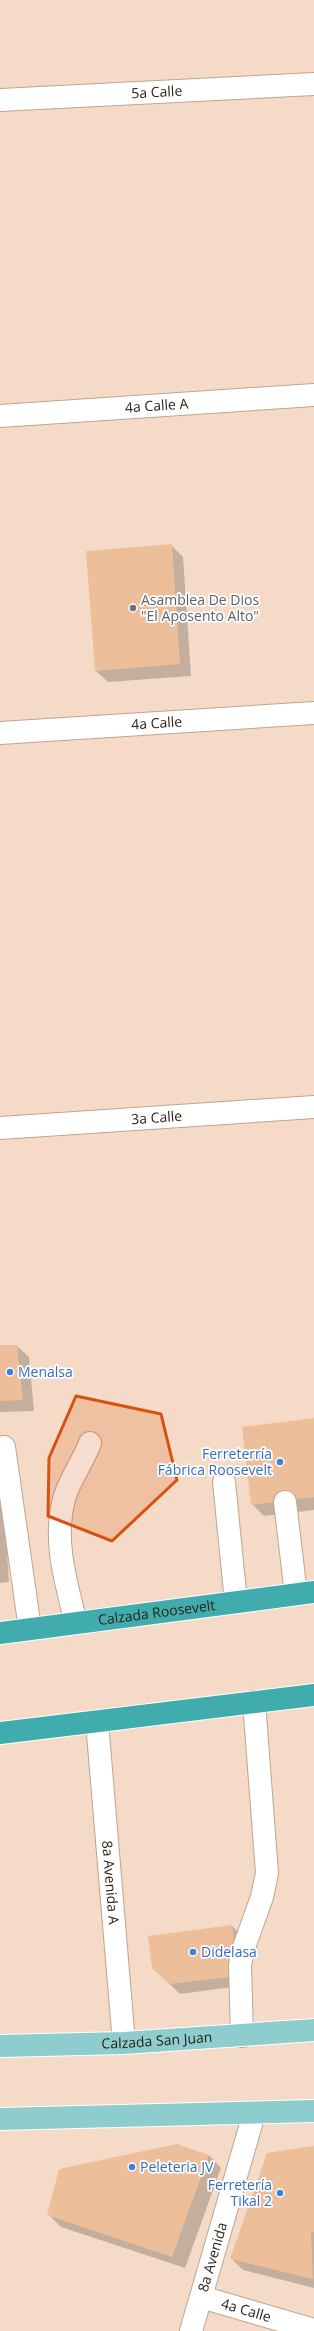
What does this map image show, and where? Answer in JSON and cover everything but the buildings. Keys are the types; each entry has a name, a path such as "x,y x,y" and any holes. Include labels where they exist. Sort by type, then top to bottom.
{"highway":[{"name":"Calzada Roosevelt","path":"0,1633 305,1593"},
{"path":"0,1732 97,1722 314,1694"}],"main road":[{"name":"Calzada San Juan","path":"0,2046 124,2044 314,2030"},
{"path":"0,2119 125,2115 254,2114 314,2111"}],"street":[{"name":"5a Calle","path":"0,100 314,84"},
{"name":"4a Calle A","path":"0,416 314,395"},
{"name":"4a Calle","path":"0,733 314,713"},
{"name":"3a Calle","path":"0,1128 314,1107"},
{"path":"76,1623 61,1562 59,1526 64,1497 90,1443"},
{"path":"4,1447 30,1629"},
{"path":"224,1482 236,1602"},
{"path":"285,1502 305,1593"},
{"path":"242,2036 240,1965 242,1950 262,1897 268,1873 254,1702"},
{"name":"8a Avenida A","path":"97,1722 124,2044"},
{"name":"8a Avenida","path":"191,2331 254,2114"},
{"name":"4a Calle","path":"201,2297 314,2330"}],"highlighted area":[{"path":"76,1396 161,1414 177,1480 112,1541 48,1516 49,1458"}],"place":[{"name":"Asamblea De Dios \"El Aposento Alto\"","path":"133,608"},
{"name":"Menalsa","path":"10,1372"},
{"name":"Ferreterría Fábrica Roosevelt","path":"280,1462"},
{"name":"Didelasa","path":"193,1952"},
{"name":"Peleteria JV","path":"132,2167"},
{"name":"Ferretería Tikal 2","path":"280,2193"}]}
